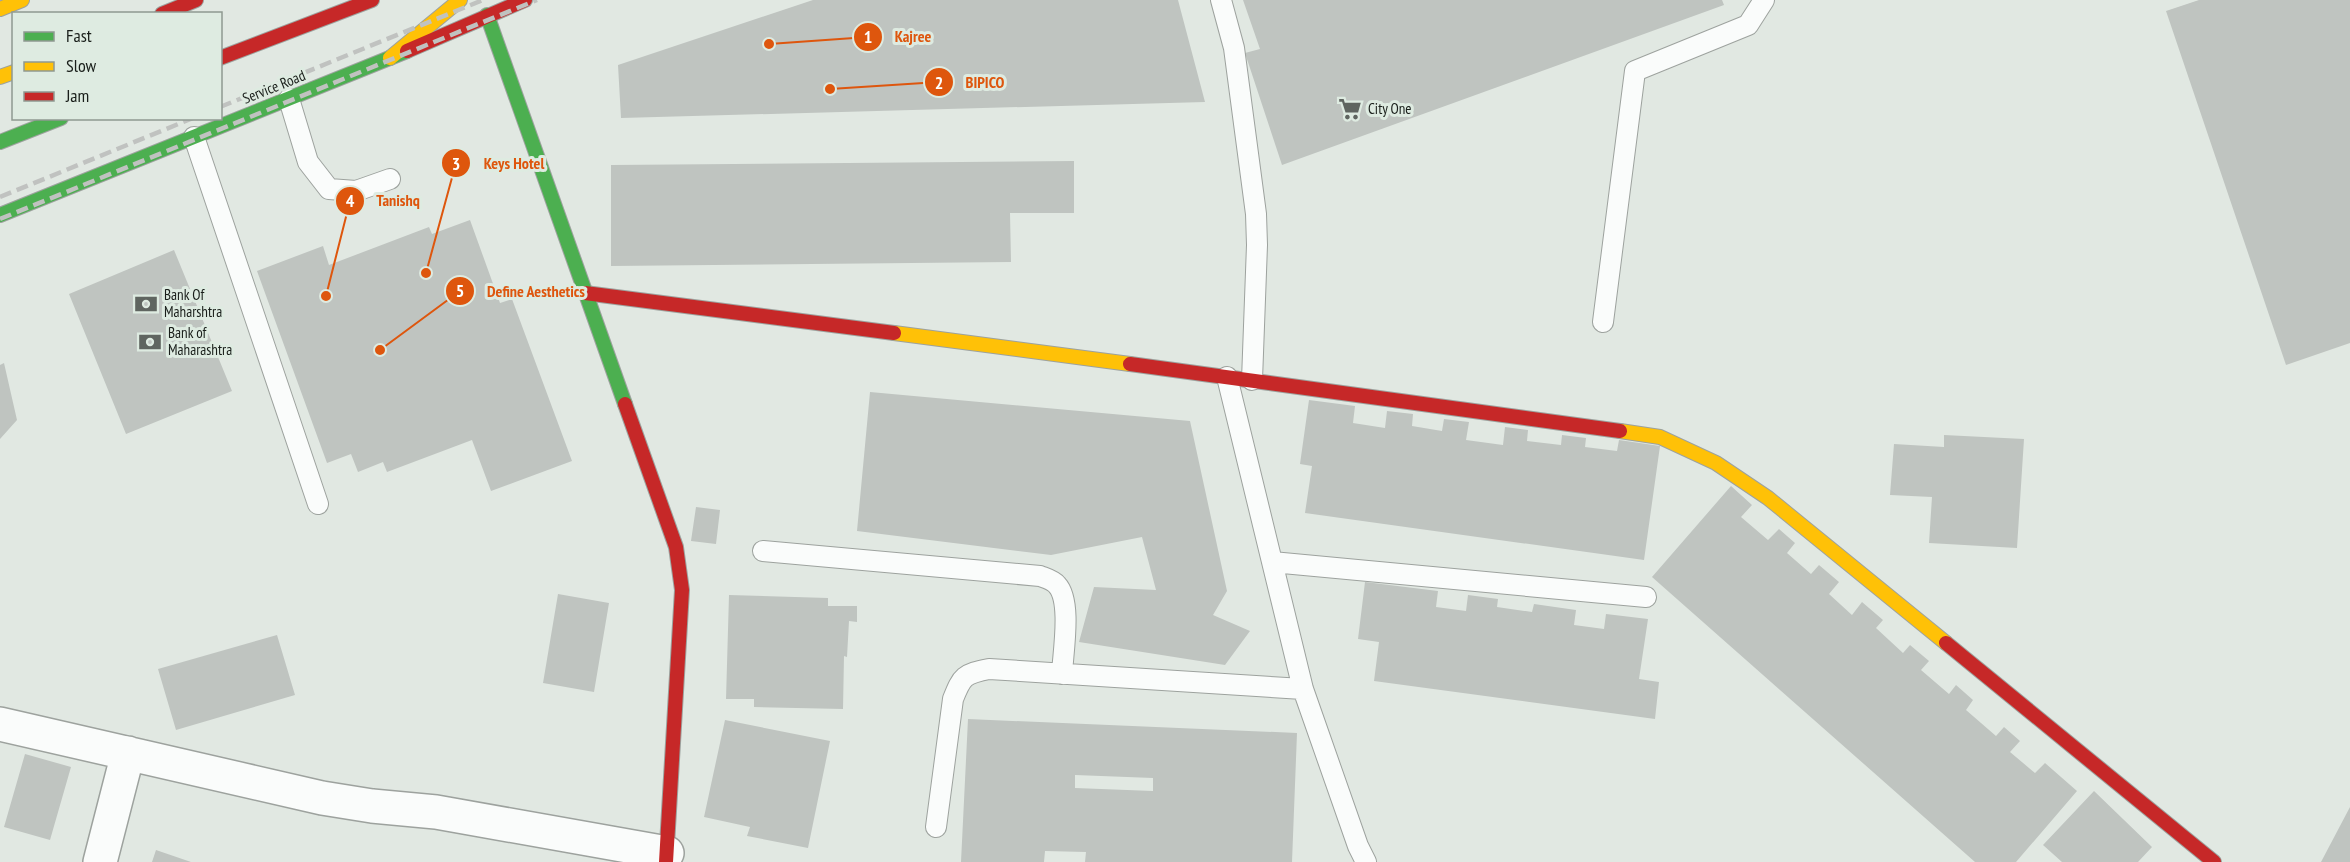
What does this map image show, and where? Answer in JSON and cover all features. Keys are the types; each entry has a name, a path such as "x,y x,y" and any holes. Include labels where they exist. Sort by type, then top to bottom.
{"main road":[{"path":"0,9 22,0"},
{"path":"167,12 196,0"},
{"path":"222,57 372,0"},
{"path":"390,58 460,0"},
{"name":"Service Road","path":"0,215 390,58 525,0"},
{"path":"488,15 676,547 682,590 666,857"},
{"path":"0,142 56,120"},
{"path":"585,293 1252,380 1660,437 1716,463 1768,498 2214,862"}],"street":[{"path":"0,724 322,798 372,806 436,812 666,857"},
{"path":"100,862 128,753"}],"lane":[{"path":"1221,0 1234,48 1256,214 1252,380"},
{"path":"1603,322 1635,71 1748,25 1764,0"},
{"path":"289,99 308,162 329,189 356,190 390,179"},
{"path":"194,137 318,504"},
{"path":"1227,377 1303,689 1358,846 1366,862"},
{"path":"763,551 1040,576 1056,583 1065,608 1062,674"},
{"path":"1272,562 1646,597"},
{"path":"936,827 953,699 960,680 972,673 988,669 1303,689"}],"building":[{"path":"813,0 1178,0 1205,102 621,118 618,65"},
{"name":"City One","path":"1243,0 1722,0 1724,5 1282,165 1245,53 1260,49"},
{"path":"2199,0 2350,0 2350,343 2286,365 2166,11"},
{"path":"1074,161 1074,213 1010,213 1011,262 611,266 611,165"},
{"path":"470,220 500,303 512,299 572,461 491,491 472,440 387,472 383,462 358,472 351,454 327,463 257,271 323,246 329,265 429,227 432,234"},
{"name":"Bank of Maharashtra","path":"174,250 232,391 126,434 69,294"},
{"path":"4,363 17,420 0,439 0,365"},
{"path":"870,392 1190,421 1227,591 1213,615 1250,631 1225,665 1079,642 1094,587 1156,590 1142,537 1051,555 857,531"},
{"path":"1309,400 1355,406 1353,423 1385,428 1387,411 1413,414 1412,426 1442,431 1444,419 1469,422 1466,440 1503,445 1505,427 1528,430 1527,441 1561,445 1562,435 1586,438 1585,447 1617,451 1619,440 1660,446 1644,560 1305,513 1312,466 1300,464"},
{"path":"1944,435 2024,439 2017,548 1929,543 1932,497 1890,495 1894,444 1944,447"},
{"path":"1731,486 1752,505 1741,517 1768,540 1779,529 1795,543 1787,553 1811,574 1819,565 1839,582 1829,594 1852,615 1862,602 1883,620 1876,628 1903,653 1910,645 1929,661 1921,670 1949,694 1956,685 1973,700 1966,710 1996,736 2004,727 2020,741 2010,752 2035,773 2045,763 2077,791 2016,862 1975,862 1652,577"},
{"path":"696,507 720,510 716,544 691,541"},
{"path":"1365,582 1438,591 1436,607 1466,611 1468,595 1498,599 1497,607 1532,612 1534,604 1576,610 1574,625 1604,629 1606,614 1648,619 1639,679 1659,682 1655,719 1374,681 1379,642 1358,639"},
{"path":"558,594 609,603 594,692 543,683"},
{"path":"729,595 828,598 828,606 857,606 857,622 849,621 847,657 844,656 843,709 754,707 754,699 726,699"},
{"path":"277,635 295,695 176,730 158,669"},
{"path":"968,719 1297,733 1292,862 1085,862 1086,852 1045,851 1044,862 961,862","holes":["1075,775 1153,778 1153,791 1075,788"]},
{"path":"725,720 830,741 808,848 747,836 750,827 704,817"},
{"path":"25,754 71,767 50,840 4,827"},
{"path":"2094,791 2152,847 2138,862 2062,862 2043,845"},
{"path":"2350,807 2350,862 2321,862"},
{"path":"156,850 191,862 152,862"}],"railway":[{"path":"222,106 483,0"},
{"path":"0,219 537,0"},
{"path":"0,197 188,120"}],"traffic: fast":[{"path":"487,15 625,404"},
{"path":"0,215 407,51"},
{"path":"0,142 56,120"}],"traffic: slow":[{"path":"0,9 22,0"},
{"path":"390,58 460,0"},
{"path":"0,77 12,73"},
{"path":"894,333 1130,364"},
{"path":"1620,431 1660,437 1716,463 1768,498 1946,643"}],"traffic: jam":[{"path":"167,12 196,0"},
{"path":"222,57 372,0"},
{"path":"407,51 525,0"},
{"path":"585,293 894,333"},
{"path":"1130,364 1620,431"},
{"path":"625,404 676,547 682,590 666,862"},
{"path":"1946,643 2214,862"}],"place":[{"name":"Kajree","path":"769,44"},
{"name":"BIPICO","path":"830,89"},
{"name":"City One","path":"1350,109"},
{"name":"Keys Hotel","path":"426,273"},
{"name":"Tanishq","path":"326,296"},
{"name":"Bank Of Maharshtra","path":"146,304"},
{"name":"Bank of Maharashtra","path":"150,342"},
{"name":"Define Aesthetics","path":"380,350"}]}
